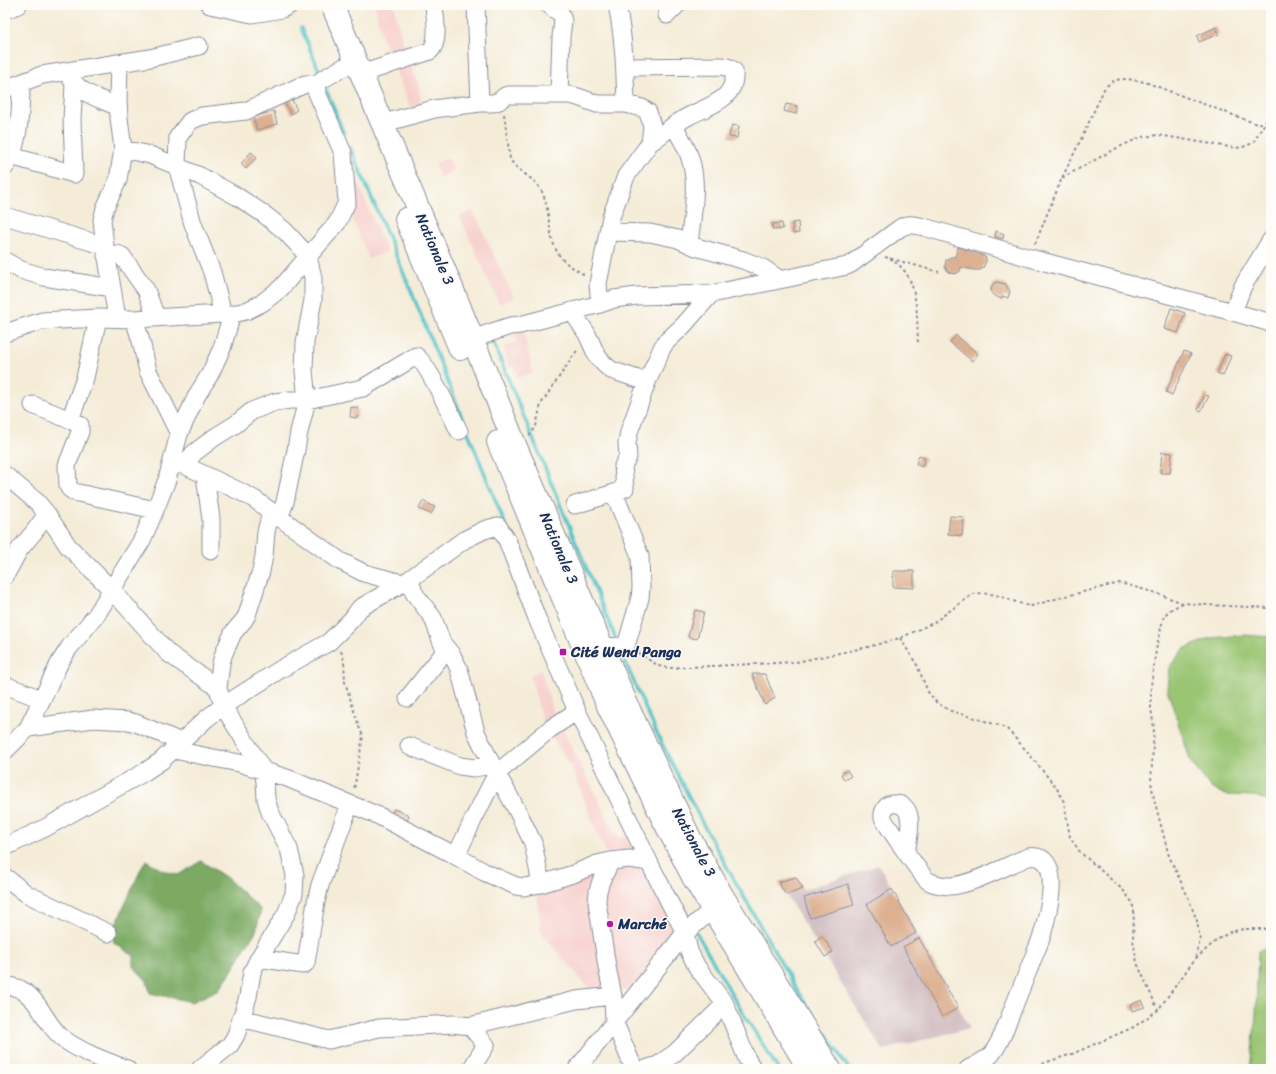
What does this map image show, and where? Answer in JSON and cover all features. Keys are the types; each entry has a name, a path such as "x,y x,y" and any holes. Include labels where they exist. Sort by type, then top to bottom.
{"main road":[{"path":"317,5 352,71"},
{"name":"Nationale 3","path":"332,5 352,71 608,706 664,822 693,876 717,902 830,1069"},
{"name":"Nationale 3","path":"352,71 381,124 450,283 516,447 601,647 632,716 690,836 717,902 809,1069"}],"street":[{"path":"5,10 18,5"},
{"path":"210,5 252,14 282,9 290,5"},
{"path":"314,86 322,79 430,51 436,44 434,5"},
{"path":"476,5 480,103"},
{"path":"549,5 561,14 563,21 559,95"},
{"path":"617,5 620,18 625,67 626,104"},
{"path":"71,78 74,174 8,162 16,137 21,105 13,87 42,75 71,78 94,66 167,54 199,46"},
{"path":"119,63 118,107 123,149 118,180 105,208 102,220 105,251 112,288 125,319 141,340 148,371 178,434 178,464"},
{"path":"600,304 598,284 611,217 626,176 650,143 688,116 717,104 730,90 735,78 734,71 723,66 625,67"},
{"path":"71,78 85,92 118,107"},
{"path":"5,332 42,321 227,314 257,306 270,298 281,288 337,223 347,202 343,153 314,86 305,84 246,111 202,116 190,121 178,137 177,166 193,224 227,314 222,348 178,434"},
{"path":"381,124 434,109 480,103 493,103 508,95 559,95 578,97 597,104 626,104 642,108 648,112 652,126 650,143"},
{"path":"674,125 690,157 693,173 694,198 689,244"},
{"path":"123,149 150,155 200,176 238,197 265,215 285,231 308,256 313,278 313,300 304,342 304,371 307,400 285,502 275,515 266,532 261,571 247,615 233,633 224,653 221,663 218,688 223,706 263,770 266,799 270,812 288,849 296,878 294,894 288,910 252,972 248,997 236,1035 230,1045 200,1069"},
{"path":"5,216 122,256 146,290 156,317"},
{"path":"472,339 510,326 520,325 614,299 629,297 711,294 851,264 906,225 911,224 1030,258 1271,323"},
{"path":"608,232 650,233 671,237 763,268 779,279"},
{"path":"1232,312 1243,286 1271,240"},
{"path":"5,261 21,270 44,277 112,288"},
{"path":"575,505 625,488 623,466 628,457 626,443 632,421 657,359 666,342 683,326 711,294"},
{"path":"572,311 587,334 597,356 611,370 647,382"},
{"path":"70,420 85,378 98,318"},
{"path":"5,752 28,728 60,662 69,648 97,614 142,540 167,480 178,464 214,437 236,424 252,411 275,402 307,400 364,388 416,356 422,361 443,398 459,431"},
{"path":"32,405 80,425 80,432 67,465 68,486 70,489 74,492 155,510"},
{"path":"178,464 241,492 340,561 364,573 405,581 433,618 442,643 452,655 459,669 476,732 533,843 541,884"},
{"path":"5,475 37,502 47,514 68,546 112,590 168,653 218,688"},
{"path":"205,476 210,519 211,551"},
{"path":"601,647 626,646 642,588 640,556 614,493"},
{"path":"7,567 47,514"},
{"path":"5,847 45,828 161,761 206,719 223,706 281,669 329,642 352,619 360,608 405,581 464,540 484,530 498,526 507,540 538,621 577,711 649,862 685,933 690,952 697,967 725,1004 753,1069"},
{"path":"408,698 447,649"},
{"path":"5,685 41,699"},
{"path":"456,856 495,769 577,711"},
{"path":"28,728 93,719 128,721 136,723 177,746 287,778 379,816 484,872 516,886 524,887 541,884 573,874 597,864 611,861 629,859 649,862"},
{"path":"409,746 460,766 495,769"},
{"path":"259,958 303,965 306,962 320,885 350,804"},
{"path":"906,852 927,880 936,884 951,886 972,881 1028,857 1034,856 1044,860 1048,864 1051,875 1051,895 1043,933 997,1048 987,1060 968,1069"},
{"path":"611,861 601,881 598,891 598,902 607,967 613,996 614,1021 634,1069"},
{"path":"5,876 27,894 108,932"},
{"path":"576,1069 685,933 717,902"},
{"path":"5,985 26,993 34,1001 58,1035 65,1040 100,1063 127,1069"},
{"path":"241,1018 329,1040 379,1028 454,1024 470,1026 569,1002 613,996"},
{"path":"654,1068 675,1052 725,1004"},
{"path":"470,1026 486,1042 486,1045 471,1069"}],"path":[{"path":"1030,258 1062,178 1101,95 1105,87 1115,80 1127,79 1145,82 1258,124 1266,122"},
{"path":"503,98 510,159 514,165 533,180 542,191 553,241 559,255 573,268 598,284"},
{"path":"1062,178 1115,149 1141,137 1159,136 1234,148 1253,143 1271,113"},
{"path":"884,257 939,272"},
{"path":"890,258 901,266 912,287 915,299 918,345"},
{"path":"516,447 532,433 536,426 541,404 587,334"},
{"path":"626,646 658,666 668,668 796,662 868,647 900,638 933,623 974,594 983,593 996,595 1032,606 1120,583 1153,592 1183,603 1271,608"},
{"path":"1183,603 1168,611 1163,619 1156,650 1151,686 1151,708 1154,728 1151,782 1154,799 1170,856 1197,920 1200,940 1195,959"},
{"path":"337,634 344,661 345,682 363,736 357,777 350,804"},
{"path":"900,638 917,665 928,692 937,703 951,711 998,725 1006,729 1024,748 1056,787 1064,802 1070,837 1080,852 1123,890 1132,902 1134,911 1133,940 1137,963 1158,1010"},
{"path":"1025,1069 1072,1054 1134,1027 1158,1010 1195,959 1217,940 1230,932 1244,929 1271,929"}],"shaded area":[{"path":"375,5 394,5 401,35 418,84 423,112 413,114 380,32"},
{"path":"448,158 454,170 440,177 435,164"},
{"path":"356,179 387,251 369,259 348,209 344,187"},
{"path":"473,210 514,298 500,305 460,217"},
{"path":"523,329 533,372 518,378 514,366 509,368 504,346 517,342 514,332"},
{"path":"541,671 552,709 618,838 635,834 643,852 609,858 594,826 572,768 543,723 530,675"},
{"path":"639,862 683,938 635,989 593,993 541,933 537,891 582,875"},
{"path":"879,865 970,1028 883,1050 786,895"}],"green space":[{"path":"1244,635 1271,637 1271,802 1255,796 1226,795 1211,788 1191,762 1167,689 1169,667 1184,649 1211,638"},
{"path":"146,860 162,870 178,875 201,861 227,878 261,910 256,931 230,974 218,990 192,1002 150,993 147,981 133,966 133,955 114,943 113,931"},
{"path":"1271,945 1271,1069 1250,1069 1256,1015 1258,951"}],"building":[{"path":"1216,27 1219,34 1199,42 1197,36"},
{"path":"291,98 297,110 291,114 284,102"},
{"path":"786,104 797,106 796,114 784,111"},
{"path":"274,111 277,124 257,130 253,117"},
{"path":"732,125 739,126 737,138 729,137"},
{"path":"251,152 257,157 246,169 241,164"},
{"path":"798,222 799,233 793,234 792,223"},
{"path":"782,223 783,229 773,230 772,224"},
{"path":"996,231 1004,234 1003,239 995,237"},
{"path":"958,247 984,256 986,261 983,268 980,270 975,270 961,267 960,271 957,273 954,274 948,272 945,267 946,260 951,257 955,257"},
{"path":"997,282 1006,284 1010,291 1008,298 1003,296 1001,299 992,294 991,289 994,283"},
{"path":"1171,308 1185,313 1178,333 1164,329"},
{"path":"956,335 978,354 972,361 950,342"},
{"path":"1184,351 1191,354 1172,395 1166,392"},
{"path":"1225,354 1231,356 1223,376 1217,373"},
{"path":"1205,395 1209,396 1201,411 1198,410"},
{"path":"351,407 358,408 357,418 350,417"},
{"path":"1162,452 1172,453 1170,473 1160,473"},
{"path":"919,455 925,458 922,467 916,464"},
{"path":"423,501 435,507 431,514 419,509"},
{"path":"950,516 964,517 962,536 948,534"},
{"path":"893,571 914,571 914,588 893,587"},
{"path":"695,610 704,612 697,639 688,637"},
{"path":"752,674 765,674 775,698 765,705"},
{"path":"847,770 851,776 844,780 841,774"},
{"path":"394,809 409,815 407,822 391,816"},
{"path":"796,877 803,889 786,895 778,882"},
{"path":"848,884 854,905 810,918 804,898"},
{"path":"892,889 916,933 891,947 867,904"},
{"path":"822,936 833,952 825,957 815,941"},
{"path":"919,938 958,1008 942,1017 903,947"},
{"path":"1142,1000 1145,1007 1132,1011 1130,1005"}],"waterway":[{"path":"301,28 321,75"},
{"path":"324,84 344,134"},
{"path":"350,147 412,293 505,524"},
{"path":"491,337 617,642"},
{"path":"621,652 660,740 705,828 796,989 849,1069"},
{"path":"675,895 691,923"},
{"path":"695,930 738,1005 778,1069"}],"place":[{"name":"Cité Wend Panga","path":"563,652"},
{"name":"Marché","path":"610,924"}]}
